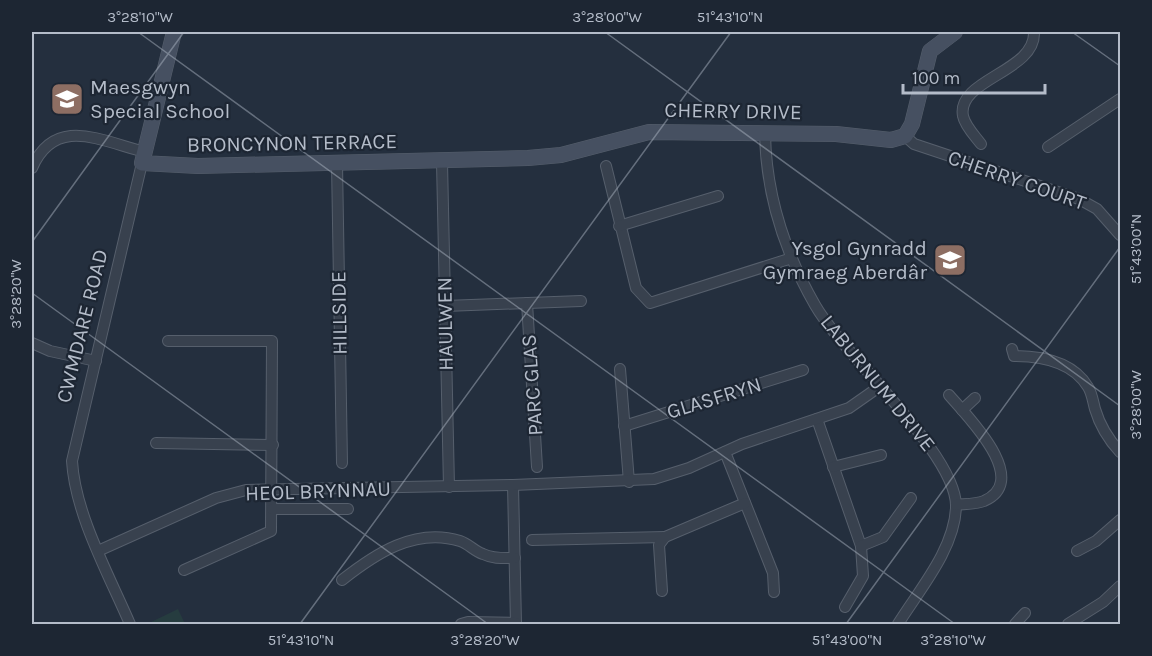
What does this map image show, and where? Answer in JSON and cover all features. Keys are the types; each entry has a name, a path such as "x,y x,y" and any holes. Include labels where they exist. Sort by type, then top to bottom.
{"street":[{"name":"CWMDARE ROAD","path":"130,624 98,551 73,479 72,461 174,32"},
{"path":"905,136 912,124 930,51 955,32"},
{"path":"973,140 963,115 969,96 1028,54 1035,42 1034,32"},
{"path":"1048,147 1064,143 1120,99"},
{"name":"CHERRY DRIVE","path":"442,162 561,155 649,132 836,134 891,140 905,136"},
{"name":"LABURNUM DRIVE","path":"765,133 765,164 774,212 792,258 815,306 938,457 953,487 956,506 954,526 942,552 898,624"},
{"path":"32,168 45,145 66,135 78,135 143,158"},
{"name":"CHERRY COURT","path":"905,136 914,144 1079,199 1097,208 1120,235"},
{"name":"BRONCYNON TERRACE","path":"143,158 198,166 442,162"},
{"name":"HAULWEN","path":"442,162 449,487"},
{"name":"HILLSIDE","path":"337,164 342,463"},
{"path":"606,166 636,288 650,303 792,258"},
{"path":"619,226 718,196"},
{"name":"PARC GLAS","path":"445,306 581,302"},
{"name":"PARC GLAS","path":"526,303 537,467"},
{"path":"168,341 272,341 271,531 184,570"},
{"path":"32,343 50,351 96,361"},
{"path":"1012,350 1014,356 1034,356 1066,366 1088,387 1098,421 1109,440 1120,452"},
{"path":"620,369 628,482"},
{"name":"GLASFRYN","path":"624,426 803,370"},
{"name":"HEOL BRYNNAU","path":"98,551 216,498 246,490 449,487 628,482 654,479 849,408 864,400 879,387"},
{"path":"949,395 998,458 1001,476 997,490 991,497 981,502 956,506"},
{"path":"962,410 975,399"},
{"path":"817,419 861,546 863,576 845,607"},
{"path":"156,443 273,445"},
{"path":"725,452 773,573 774,592"},
{"path":"833,467 881,455"},
{"path":"461,624 468,622 516,624 513,485"},
{"path":"861,546 883,537 911,498"},
{"path":"532,540 553,546 665,537 746,503"},
{"path":"272,509 348,509"},
{"path":"1077,551 1096,541 1120,520"},
{"path":"662,591 659,545 665,537"},
{"path":"342,580 390,546 421,539 452,539 471,545 481,554 515,558"},
{"path":"762,576 773,573"},
{"path":"1068,624 1103,602 1120,586"},
{"path":"1015,624 1025,613"}],"green space":[{"path":"178,609 185,624 147,624"}],"place":[{"name":"Maesgwyn Special School","path":"67,99"},
{"name":"Ysgol Gynradd Gymraeg Aberdâr","path":"950,260"}]}
